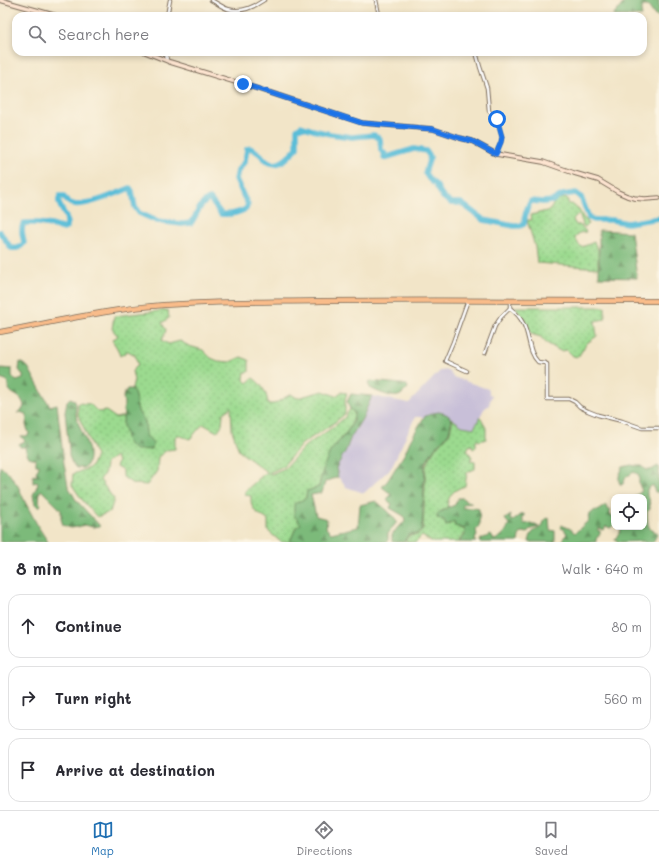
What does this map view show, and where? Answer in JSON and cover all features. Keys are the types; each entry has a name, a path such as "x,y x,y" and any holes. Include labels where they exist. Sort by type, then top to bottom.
{"highway":[{"path":"0,332 88,315 164,305 233,302 468,300 510,302 659,301"}],"main road":[{"path":"0,0 43,12"},
{"path":"155,56 362,123 433,129 472,141 496,154 543,162 598,180 618,192 630,197 645,199 659,198"}],"street":[{"path":"168,12 170,0"},
{"path":"211,0 228,9 239,10 250,8 264,0"},
{"path":"376,0 378,12"},
{"path":"166,56 167,61"},
{"path":"477,56 487,88 489,111 496,116 502,137 496,154"},
{"path":"467,371 445,361 468,300"},
{"path":"485,353 495,326 499,319 510,308 510,302"},
{"path":"510,308 523,322 528,337 530,350 537,361 547,364 547,399 569,399 588,411 642,428 659,428"}],"shaded area":[{"path":"448,370 453,377 488,389 489,394 492,395 489,405 484,409 474,428 462,426 446,414 433,413 424,417 415,417 391,468 364,493 346,487 338,477 336,468 351,437 362,419 372,396 409,403 440,371"}],"green space":[{"path":"626,0 659,0 659,16 655,16 648,6 643,6 641,12 616,12"},
{"path":"563,198 568,199 568,203 572,204 579,210 584,219 587,220 588,224 585,227 583,226 579,215 573,219 576,225 580,225 586,232 579,233 575,238 582,247 594,242 598,250 598,268 537,263 535,247 527,220 532,220 531,215 550,210 555,201"},
{"path":"599,230 631,232 637,278 599,277"},
{"path":"515,307 605,307 605,319 595,321 597,336 587,343 578,357 573,356 567,350 560,351 545,342 541,337 531,334 524,319"},
{"path":"168,310 169,318 162,323 166,330 162,341 169,344 180,341 189,346 203,350 211,358 218,361 230,362 241,357 249,360 249,372 245,372 244,380 247,383 253,378 259,383 265,393 268,404 274,404 291,394 297,398 323,391 336,396 341,392 347,393 345,399 345,414 302,444 283,466 269,473 271,474 285,468 305,446 335,426 345,417 350,409 354,412 348,430 329,454 319,487 307,491 301,524 296,527 290,542 281,542 268,531 268,520 255,511 252,505 251,496 245,495 245,491 264,474 268,473 239,451 232,430 231,407 223,414 222,425 217,432 203,424 190,439 177,435 175,438 175,449 167,450 158,457 157,471 147,485 133,484 123,477 123,471 116,467 118,461 115,456 106,463 105,472 100,480 114,499 110,512 97,517 72,485 73,474 91,467 96,456 78,415 78,403 90,404 98,412 106,411 116,418 124,416 123,424 146,435 145,421 137,409 132,389 134,380 132,371 138,365 135,355 128,351 120,356 112,340 118,336 112,329 114,316"},
{"path":"20,362 28,367 50,406 57,404 68,486 76,500 100,526 93,527 84,525 70,528 63,525 61,510 41,490 39,502 41,505 39,507 35,504 33,495 38,484 37,482 33,483 33,475 36,476 39,465 36,465 36,459 29,457 25,447 20,447 19,444 25,441 21,436 28,436 29,433 26,425 26,414 20,412 17,413 23,409 24,405 21,399 9,389 6,380 0,378 0,368 12,369 12,376 16,381 23,379 23,375 19,370"},
{"path":"370,381 402,384 407,385 408,388 399,395 392,396 370,388 368,383"},
{"path":"127,389 132,389 137,409 145,421 146,435 153,444 152,449 136,450 130,446 127,441 123,424 123,396"},
{"path":"351,394 372,396 362,419 351,437 336,468 338,477 325,482 322,493 311,495 316,516 327,519 326,528 331,533 358,527 360,505 376,501 388,511 397,522 388,533 388,542 290,542 296,527 301,524 294,515 294,504 306,498 307,491 319,487 329,454 349,430 352,424 354,412 350,409 347,402"},
{"path":"70,398 76,403 77,420 88,446 89,459 87,465 83,468 76,468 69,456 65,412 67,401"},
{"path":"439,412 450,417 451,423 449,432 436,446 425,464 422,530 417,534 408,535 404,542 392,542 392,535 398,527 405,522 404,516 390,508 392,504 387,500 391,494 382,487 405,453 424,417"},
{"path":"480,417 486,428 486,439 480,441 477,440 476,447 473,449 472,445 469,446 467,450 472,457 470,461 475,462 475,469 467,472 465,486 457,489 452,494 448,500 447,508 438,513 437,518 444,520 446,526 454,522 455,526 465,530 464,534 459,542 432,542 422,536 416,542 405,542 408,536 417,535 423,530 426,465 436,447 450,432 452,423 451,418 462,426 474,428"},
{"path":"631,465 642,466 647,470 651,470 658,466 659,492 655,492 653,485 647,489 647,494 638,494 642,491 639,484 639,475 634,472 626,477 621,485 619,482 619,476 623,467"},
{"path":"0,466 8,472 18,486 25,502 48,542 0,542"},
{"path":"647,496 649,498 650,509 647,512"},
{"path":"458,498 463,498 465,501 472,503 464,504 462,508 479,509 479,527 476,530 476,542 459,542 465,535 465,529 455,526 454,521 446,526 444,520 437,518 438,513 447,509 448,506 450,507 455,505"},
{"path":"606,505 607,509 610,511 611,527 606,526 604,530 599,528 597,530 600,531 600,534 596,539 596,542 564,542 563,538 567,534 564,529 560,528 562,525 575,533 589,520 588,516 595,510 597,511"},
{"path":"647,512 650,529 658,533 653,542 620,542 615,540 620,530 647,530"},
{"path":"524,514 524,517 521,519 523,520 524,524 531,523 539,527 529,530 528,533 522,532 519,536 518,542 480,542 481,539 491,535 494,540 499,538 505,532 509,524 505,519 511,515 510,519 513,521"},
{"path":"549,518 550,530 555,531 555,542 529,542 533,532 542,527 545,519"}],"waterway":[{"path":"0,232 11,248 18,248 24,243 22,230 24,223 38,223 64,229 67,227 66,217 59,204 60,196 63,196 70,203 78,205 101,199 130,188 135,207 139,213 157,221 182,224 191,223 201,206 210,199 221,214 240,212 246,209 248,204 236,179 238,170 245,161 247,149 250,148 255,150 265,160 275,164 282,162 297,148 297,129 301,126 330,134 352,137 374,135 380,139 381,150 385,154 384,158 414,149 426,151 430,157 425,173 436,185 443,197 451,203 461,203 484,220 520,226 524,224 526,212 531,201 552,201 562,195 576,193 581,197 589,218 594,220 612,220 627,223 659,218"}],"route":[{"path":"243,84 362,123 433,129 472,141 496,154 502,137 497,119"}]}
